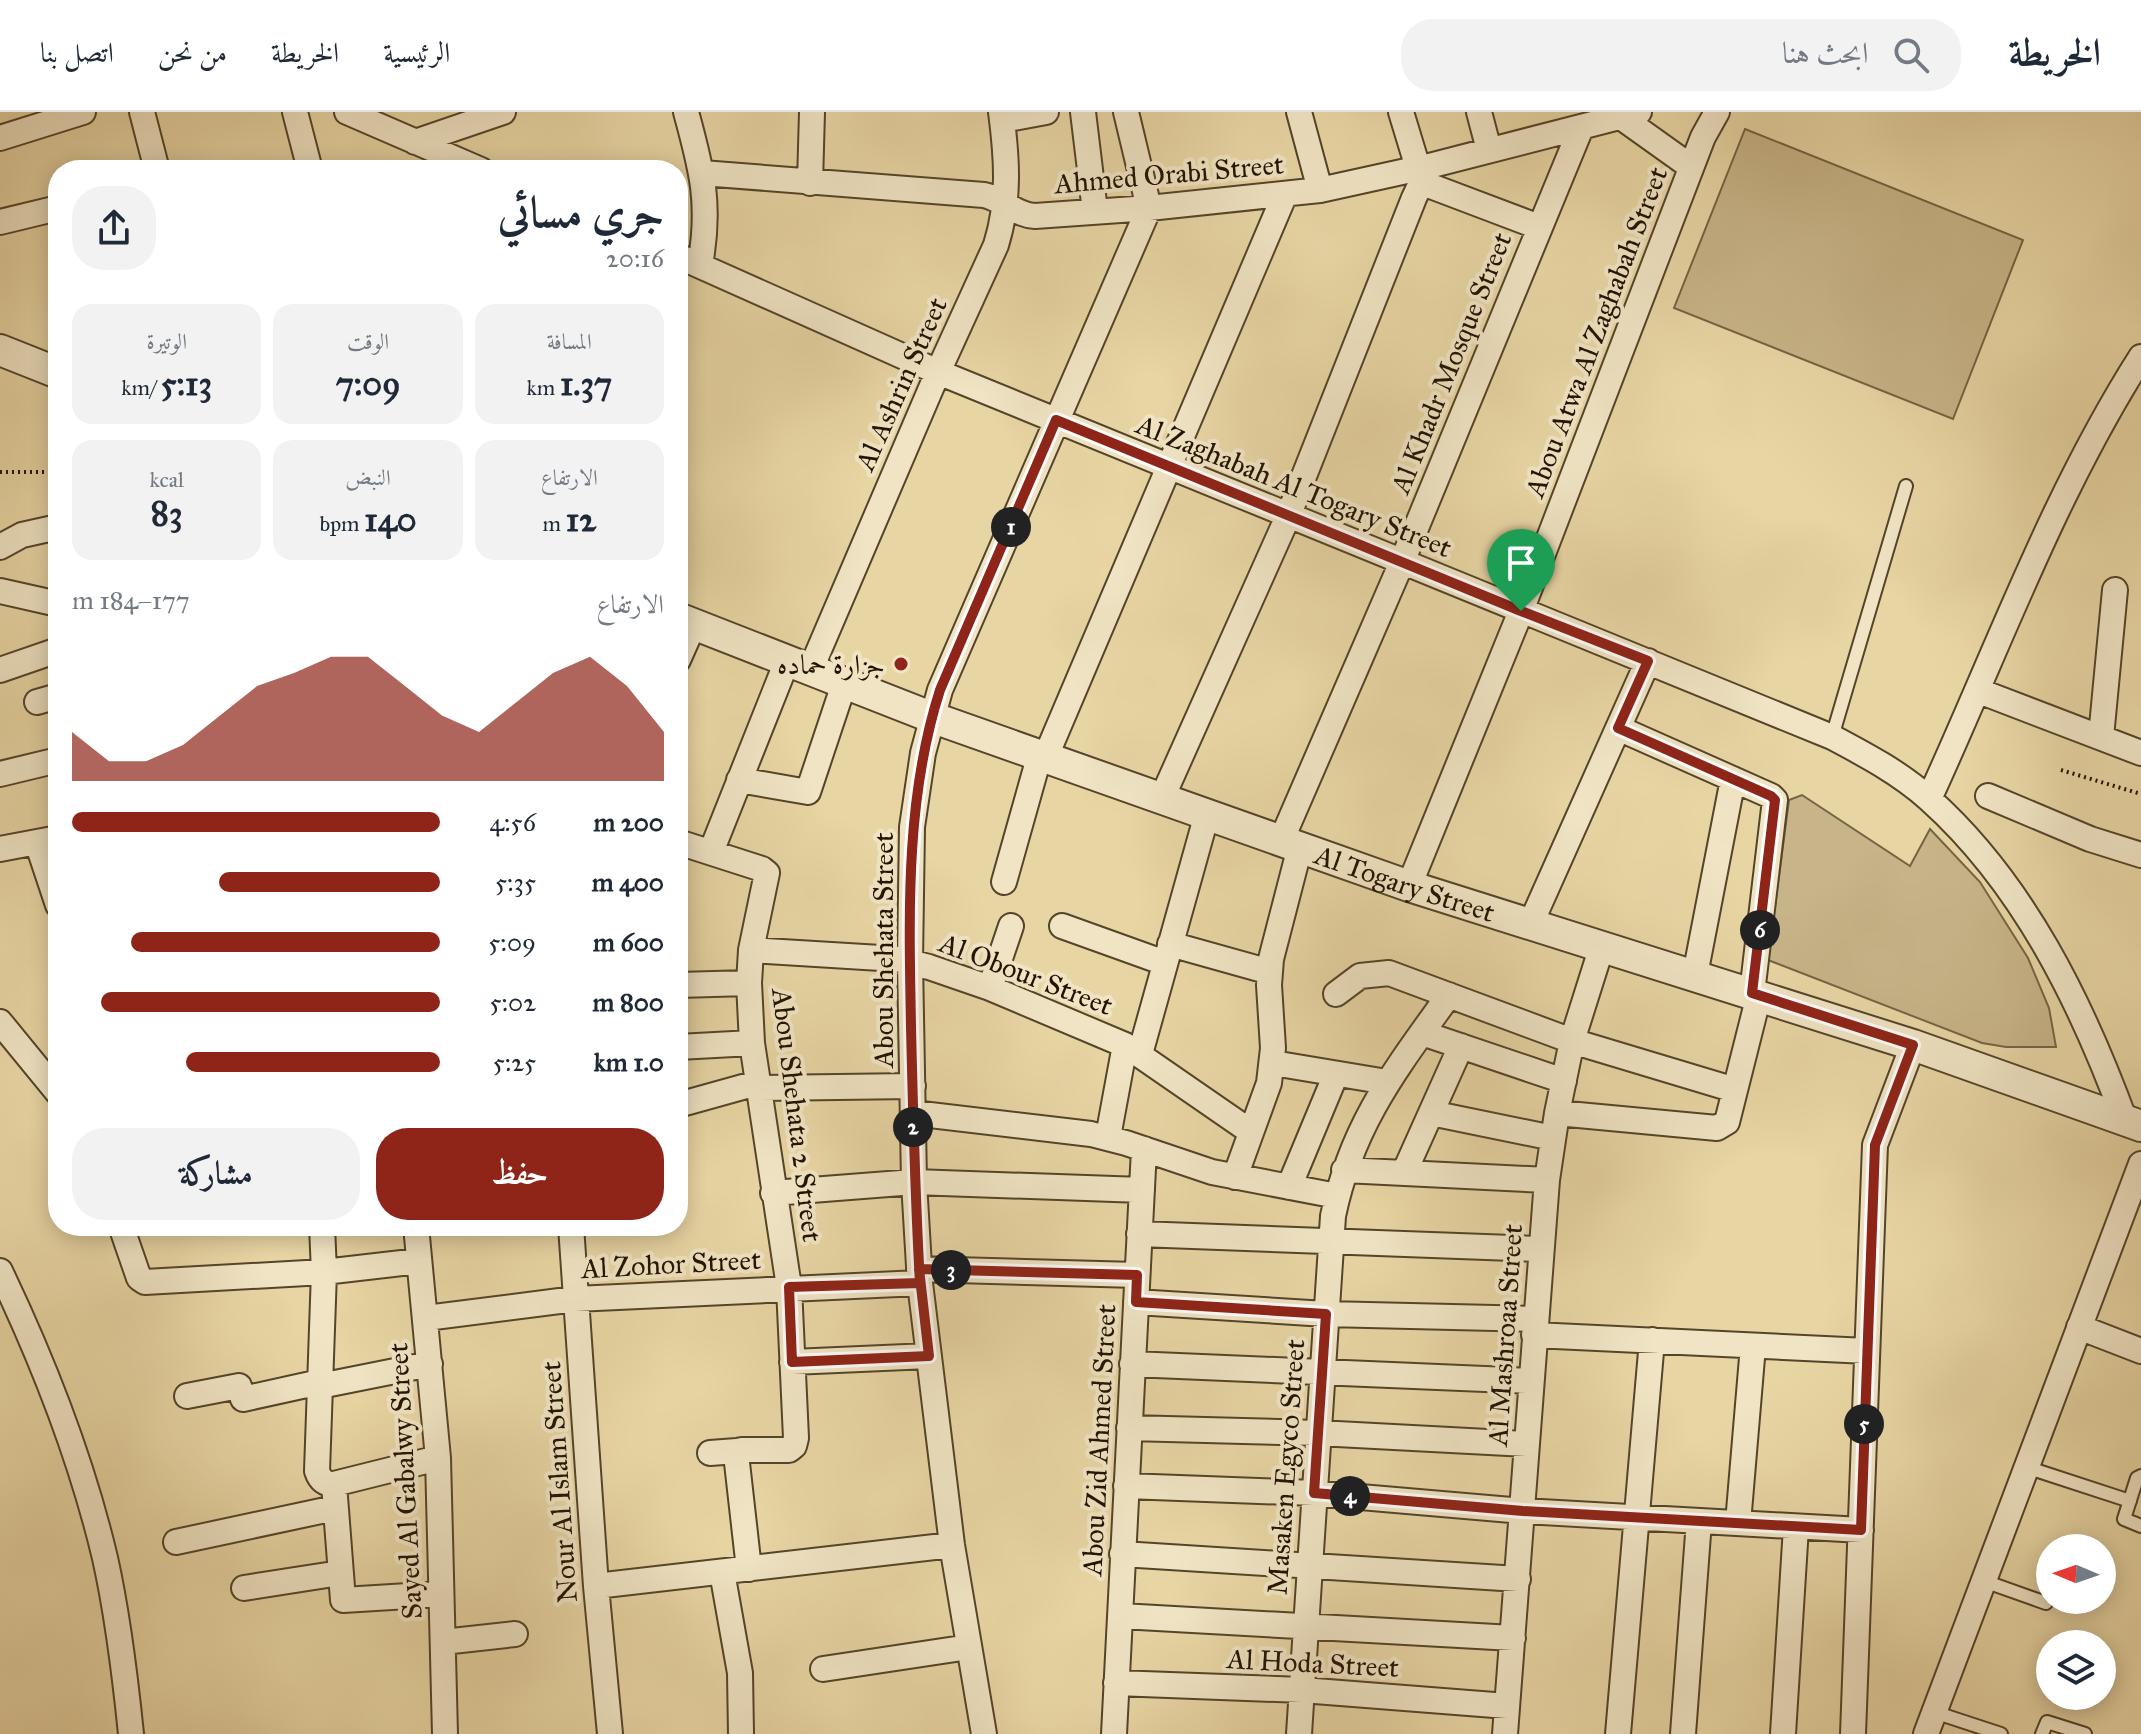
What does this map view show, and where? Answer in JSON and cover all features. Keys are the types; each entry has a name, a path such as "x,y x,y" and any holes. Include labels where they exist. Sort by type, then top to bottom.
{"street":[{"path":"0,138 83,112"},
{"path":"142,112 154,160"},
{"path":"295,112 307,160"},
{"path":"347,112 457,160"},
{"path":"415,142 503,112"},
{"path":"686,112 702,173 706,219 689,260"},
{"path":"810,183 812,112"},
{"path":"1002,116 1046,112"},
{"path":"1083,112 1095,211"},
{"path":"1126,112 1149,208"},
{"path":"1299,112 1320,190"},
{"path":"1162,798 1289,514 1422,172 1401,112"},
{"path":"1479,112 1489,150"},
{"name":"Abou Atwa Al Zaghabah Street","path":"1409,886 1521,611 1691,167 1717,112"},
{"path":"1627,114 1691,167"},
{"name":"Ahmed Orabi Street","path":"702,173 984,195 1027,215 1149,208 1320,190 1422,172 1489,150 1627,114"},
{"name":"Al Ashrin Street","path":"711,852 739,780 798,666 996,245 1006,204 1002,116"},
{"name":"Al Khadr Mosque Street","path":"1235,1177 1269,1083 1273,1063 1270,972 1291,844 1402,562 1581,128"},
{"path":"1422,172 1539,227"},
{"path":"1004,882 1043,755 1171,467 1285,194"},
{"name":"Abou Shehata Street","path":"984,1734 952,1545 919,1276 910,961 912,827 916,790 931,717 940,690 1149,208"},
{"path":"0,222 48,210"},
{"name":"Al Zaghabah Al Togary Street","path":"689,260 938,372 1832,737 1887,766 1929,799 2001,879 2031,923 2084,1019 2133,1124"},
{"path":"0,350 48,369"},
{"path":"1929,799 1979,691 2024,578 2046,532 2141,357"},
{"path":"0,547 22,535 48,529"},
{"path":"2101,737 2115,590"},
{"path":"0,591 48,604"},
{"name":"Al Togary Street","path":"688,622 931,717 1409,886 1913,1045 2133,1124"},
{"path":"0,670 48,653"},
{"path":"1531,923 1648,661"},
{"path":"739,780 808,792 844,684"},
{"path":"1979,691 2141,753"},
{"path":"1557,1113 1717,1128 1727,1122 1756,994 1776,806 1771,796 1618,728"},
{"path":"0,774 48,762"},
{"path":"1695,975 1733,779"},
{"path":"1988,796 2090,839 2141,855"},
{"path":"1108,1137 1133,1049 1168,954 1207,814"},
{"path":"0,849 48,840"},
{"path":"688,845 711,852"},
{"name":"Abou Shehata 2 Street","path":"711,852 767,873 751,950 752,1043 789,1287 794,1446 789,1450 737,1451"},
{"path":"990,988 1011,926"},
{"path":"1062,926 1168,954 1270,972"},
{"name":"Al Mashroaa Street","path":"1505,1734 1547,1180 1572,1041 1602,946"},
{"name":"Al Obour Street","path":"751,950 910,961 990,988 1133,1049 1251,1132"},
{"path":"1336,994 1351,980 1379,972 1398,975 1572,1041 1735,1090"},
{"path":"688,985 749,983"},
{"name":"Masaken Egyco Street","path":"1299,1734 1330,1241 1337,1196 1356,1139 1387,1082 1449,995"},
{"path":"0,1022 48,1081"},
{"path":"1422,1033 1564,1081"},
{"path":"688,1046 752,1043"},
{"path":"1853,1734 1875,1145 1913,1045"},
{"path":"1404,1173 1461,1046"},
{"path":"1273,1063 1387,1082"},
{"path":"1289,1187 1336,1074"},
{"path":"688,1103 758,1086 913,1086"},
{"path":"913,1113 1108,1137 1189,1166 1337,1196"},
{"path":"1431,1113 1553,1138"},
{"name":"Abou Zid Ahmed Street","path":"1114,1734 1144,1149"},
{"path":"1930,1723 2079,1327 2133,1209 2141,1164"},
{"path":"1344,1170 1547,1180"},
{"path":"773,1193 914,1182 1142,1190"},
{"path":"1139,1234 1540,1249"},
{"path":"124,1236 139,1278 145,1282 324,1272 419,1261"},
{"path":"322,1236 317,1471 335,1496 344,1601 441,1594"},
{"name":"Sayed Al Gabalwy Street","path":"417,1236 438,1458 445,1734"},
{"name":"Nour Al Islam Street","path":"572,1236 596,1586 610,1734"},
{"path":"0,1271 25,1323 71,1443 104,1557 123,1656 131,1734"},
{"name":"Al Zohor Street","path":"426,1318 575,1299 919,1276 1137,1275"},
{"path":"1136,1302 1535,1327 1652,1340 1867,1351"},
{"path":"2079,1327 2141,1351"},
{"path":"1618,1734 1652,1340"},
{"path":"1738,1523 1753,1346"},
{"path":"792,1362 929,1356"},
{"path":"187,1396 239,1386 243,1399 430,1364"},
{"path":"1132,1364 1531,1381"},
{"path":"1129,1428 1318,1433 1527,1444"},
{"path":"710,1453 737,1451 749,1569"},
{"path":"176,1542 335,1496 438,1458"},
{"path":"1126,1486 1314,1493 1523,1511 1861,1530"},
{"path":"1683,1734 1699,1521"},
{"path":"1783,1734 1796,1527"},
{"path":"596,1586 952,1545"},
{"path":"1122,1554 1518,1579"},
{"path":"722,1572 740,1673 741,1734"},
{"path":"244,1588 340,1573"},
{"path":"1121,1616 1513,1638"},
{"path":"443,1642 515,1634"},
{"path":"823,1669 969,1647"},
{"name":"Al Hoda Street","path":"1116,1683 1302,1690 1507,1706"}],"lane":[{"path":"1832,737 1906,486"},
{"path":"2026,1467 2130,1501"},
{"path":"2141,1476 2137,1478 2125,1521 2141,1526"},
{"path":"1984,1581 2036,1599"},
{"path":"2042,1734 2047,1722 2085,1734"},
{"path":"1930,1723 2001,1734"}],"path":[{"path":"0,472 48,472"},
{"path":"2061,770 2141,794"}],"shaded area":[{"path":"1745,129 2023,240 1953,419 1674,308"},
{"path":"1802,795 1910,866 1930,829 1980,882 2028,958 2049,1008 2056,1047 2006,1047 1982,1043 1768,960 1789,800"}],"place":[{"name":"جزارة حماده","path":"901,664"}],"route":[{"path":"1521,611 1056,420 940,690 931,717 916,790 912,827 910,961 914,1182 920,1283 789,1287 792,1362 929,1356 920,1283 919,1269 1137,1275 1136,1302 1326,1314 1314,1493 1523,1511 1861,1530 1875,1145 1913,1045 1752,993 1775,800 1618,728 1648,661 1521,611"}]}
